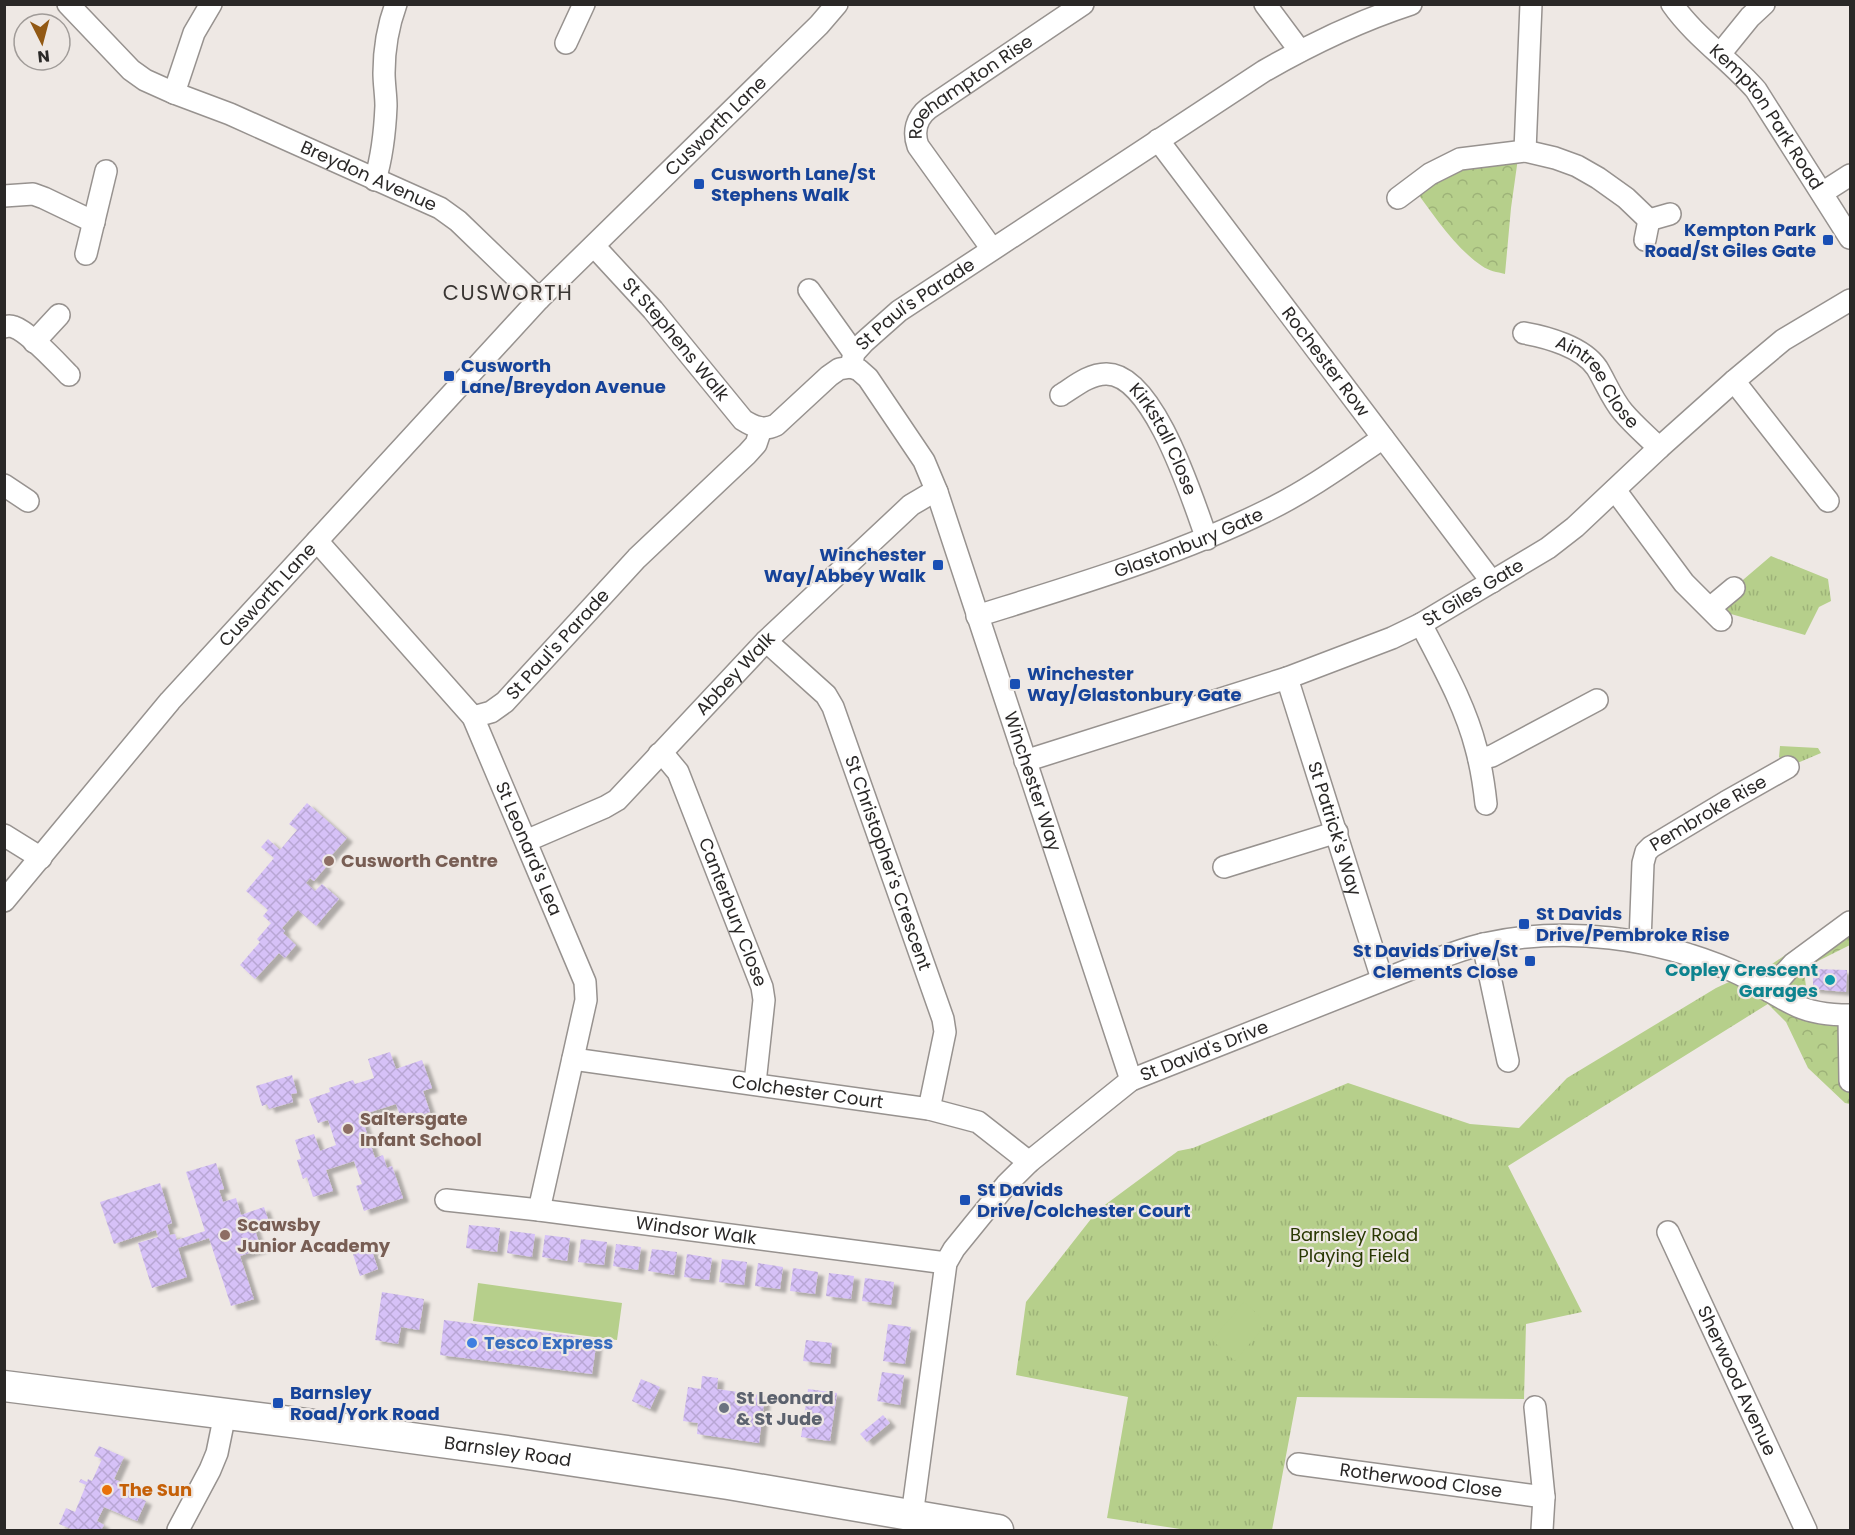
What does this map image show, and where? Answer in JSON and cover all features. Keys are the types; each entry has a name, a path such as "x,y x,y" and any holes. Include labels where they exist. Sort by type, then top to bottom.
{"highway":[{"name":"Barnsley Road","path":"8,1388 514,1452 706,1481 999,1530"}],"street":[{"name":"Breydon Avenue","path":"68,4 130,70 145,80 230,114 440,208 458,222 539,299"},
{"path":"174,93 194,33 211,4"},
{"path":"375,180 386,105 384,74 386,51 391,18 396,4"},
{"path":"566,47 584,4"},
{"name":"Cusworth Lane","path":"4,901 170,701 539,299 819,25 837,4"},
{"name":"Roehampton Rise","path":"992,249 918,147 915,131 918,122 929,108 1083,4"},
{"path":"1265,4 1300,51"},
{"name":"St Paul's Parade","path":"473,717 490,712 505,702 637,558 756,444 761,429 776,425 829,376 853,360 864,342 899,311 1264,71 1352,26 1411,4"},
{"path":"1525,151 1531,4"},
{"name":"Kempton Park Road","path":"1672,4 1694,31 1739,70 1756,90 1851,238"},
{"path":"1720,54 1749,17 1764,4"},
{"name":"Rochester Row","path":"1158,140 1492,582"},
{"path":"1398,198 1430,174 1460,159 1525,151 1577,166 1598,178 1626,198 1647,230 1670,214"},
{"path":"86,254 106,171"},
{"path":"1821,193 1851,175"},
{"path":"4,196 33,194 94,222"},
{"name":"St Stephens Walk","path":"594,246 653,310 743,420 761,429"},
{"name":"Winchester Way","path":"809,290 859,370 868,378 924,461 937,492 1131,1080"},
{"name":"St Giles Gate","path":"1025,761 1287,678 1392,638 1421,624 1548,548 1783,340 1851,300"},
{"path":"34,342 59,315"},
{"path":"4,327 16,327 69,375"},
{"name":"Aintree Close","path":"1524,333 1549,337 1593,363 1623,412 1659,448"},
{"name":"Kirkstall Close","path":"1058,398 1090,377 1108,374 1118,376 1140,392 1172,447 1207,539"},
{"path":"1734,381 1828,501"},
{"name":"Glastonbury Gate","path":"977,616 1132,567 1207,539 1270,510 1314,485 1383,438"},
{"path":"4,485 28,501"},
{"path":"1615,490 1684,582 1715,614 1734,588"},
{"name":"Abbey Walk","path":"526,841 617,800 766,641 911,506 937,492"},
{"name":"St Leonard's Lea","path":"316,541 473,717 585,982 586,1000 539,1210"},
{"path":"1421,624 1456,692 1479,759 1486,804"},
{"name":"St Christopher's Crescent","path":"766,641 826,695 832,707 943,1019 945,1032 929,1109"},
{"name":"St Patrick's Way","path":"1287,678 1383,979"},
{"path":"1479,759 1492,756 1597,700"},
{"name":"Canterbury Close","path":"659,754 668,760 678,772 762,987 764,1000 754,1083"},
{"name":"Pembroke Rise","path":"1640,942 1643,863 1646,852 1726,802 1788,767"},
{"path":"1220,869 1336,832"},
{"path":"4,835 40,858"},
{"path":"1769,991 1793,964 1851,922"},
{"name":"St David's Drive","path":"912,1516 946,1263 954,1249 1006,1185 1029,1162 1131,1080 1436,959 1483,944 1526,937 1578,936 1667,947 1737,972 1795,1005 1809,1010 1850,1015"},
{"path":"1483,944 1508,1061"},
{"path":"1850,1015 1851,1081"},
{"name":"Colchester Court","path":"573,1059 929,1109 978,1122 1029,1162"},
{"name":"Windsor Walk","path":"446,1200 946,1263"},
{"name":"Sherwood Avenue","path":"1668,1232 1806,1530"},
{"path":"1535,1407 1544,1497 1542,1530"},
{"path":"178,1530 202,1488 217,1453 225,1414"},
{"name":"Rotherwood Close","path":"1298,1464 1544,1497"}],"green space":[{"path":"1519,151 1505,274 1485,268 1462,250 1444,230 1413,187 1430,174"},
{"path":"1771,556 1828,579 1831,601 1819,607 1805,635 1710,608"},
{"path":"1780,746 1818,748 1821,753 1788,767 1779,757"},
{"path":"1850,916 1850,945 1818,961 1804,971 1809,1010 1850,1015 1850,1104 1845,1103 1808,1068 1786,1022 1768,1004 1778,997 1742,976 1772,964"},
{"name":"Barnsley Road Playing Field","path":"1742,976 1779,997 1508,1166 1582,1312 1526,1324 1524,1399 1297,1397 1272,1530 1187,1530 1107,1518 1128,1397 1016,1375 1026,1302 1098,1210 1178,1151 1193,1148 1348,1083 1470,1124 1519,1128 1567,1078 1716,988"},
{"path":"478,1283 622,1303 617,1340 473,1321"},
{"path":"1244,1302 1267,1323 1235,1361 1212,1340"}],"building":[{"path":"307,803 347,838 323,865 326,867 314,881 310,878 306,883 315,891 322,884 339,899 316,926 298,910 282,928 285,931 283,933 296,945 285,958 279,953 255,979 240,965 260,942 257,939 271,923 263,916 268,910 246,891 274,858 261,847 268,839 280,850 297,830 289,824"},
{"name":"Copley Crescent Garages","path":"1813,969 1847,970 1846,992 1813,989"},
{"name":"Saltersgate Infant School","path":"390,1052 396,1069 422,1060 432,1088 423,1091 430,1112 402,1121 396,1104 361,1115 375,1158 383,1155 387,1168 392,1166 403,1198 364,1211 356,1186 362,1184 354,1161 326,1170 333,1191 313,1197 307,1177 303,1179 297,1160 301,1159 295,1140 314,1134 320,1151 336,1145 328,1120 318,1123 309,1099 330,1092 329,1088 353,1080 355,1084 374,1078 368,1059"},
{"path":"292,1075 297,1093 291,1094 293,1102 269,1109 267,1104 262,1106 256,1086"},
{"name":"Scawsby Junior Academy","path":"216,1163 224,1189 219,1190 223,1202 236,1198 241,1215 264,1207 269,1222 254,1227 261,1249 240,1256 254,1299 231,1306 209,1238 178,1248 187,1277 152,1288 138,1243 158,1237 156,1230 114,1244 100,1202 160,1183 172,1223 167,1225 170,1235 175,1234 177,1240 205,1231 186,1172"},
{"path":"469,1225 500,1228 497,1252 466,1248"},
{"path":"510,1231 535,1234 532,1257 507,1253"},
{"path":"545,1235 570,1238 567,1261 542,1257"},
{"path":"581,1239 607,1242 604,1265 578,1262"},
{"path":"369,1242 378,1269 360,1276 351,1248"},
{"path":"616,1244 641,1247 638,1270 613,1266"},
{"path":"652,1249 677,1252 674,1275 648,1271"},
{"path":"687,1254 712,1258 709,1280 684,1277"},
{"path":"722,1259 747,1262 744,1285 719,1282"},
{"path":"758,1263 783,1267 780,1289 755,1286"},
{"path":"793,1268 818,1272 815,1294 790,1291"},
{"path":"829,1273 854,1276 851,1299 826,1296"},
{"path":"865,1278 894,1282 891,1305 862,1301"},
{"path":"382,1292 424,1299 419,1330 401,1327 398,1344 375,1340"},
{"path":"444,1320 597,1339 592,1374 440,1355"},
{"path":"888,1324 911,1327 905,1364 883,1361"},
{"path":"806,1340 832,1343 830,1364 803,1361"},
{"path":"882,1372 904,1375 900,1405 877,1401"},
{"name":"St Leonard & St Jude","path":"702,1376 718,1378 717,1389 765,1396 759,1443 697,1434 698,1423 683,1421 688,1387 701,1389"},
{"path":"641,1379 660,1387 650,1409 632,1401"},
{"path":"808,1389 837,1393 830,1441 801,1437"},
{"path":"883,1415 890,1423 867,1442 860,1434"},
{"name":"The Sun","path":"99,1446 124,1457 114,1479 132,1487 129,1493 146,1501 137,1521 104,1507 97,1521 104,1525 101,1530 74,1530 59,1524 66,1508 75,1512 86,1485 79,1482 81,1479 87,1482 88,1479 92,1481 102,1459 94,1456"}],"place":[{"name":"Cusworth Lane/St Stephens Walk","path":"699,184"},
{"name":"Kempton Park Road/St Giles Gate","path":"1828,240"},
{"name":"Cusworth Lane/Breydon Avenue","path":"449,376"},
{"name":"Winchester Way/Abbey Walk","path":"938,565"},
{"name":"Winchester Way/Glastonbury Gate","path":"1015,684"},
{"name":"Cusworth Centre","path":"329,861"},
{"name":"St Davids Drive/Pembroke Rise","path":"1524,924"},
{"name":"St Davids Drive/St Clements Close","path":"1530,961"},
{"name":"Copley Crescent Garages","path":"1830,980"},
{"name":"Saltersgate Infant School","path":"348,1129"},
{"name":"St Davids Drive/Colchester Court","path":"965,1200"},
{"name":"Scawsby Junior Academy","path":"225,1235"},
{"name":"Tesco Express","path":"472,1343"},
{"name":"Barnsley Road/York Road","path":"278,1403"},
{"name":"St Leonard & St Jude","path":"724,1408"},
{"name":"The Sun","path":"107,1490"}],"district":[{"name":"CUSWORTH","path":"508,293"}]}
